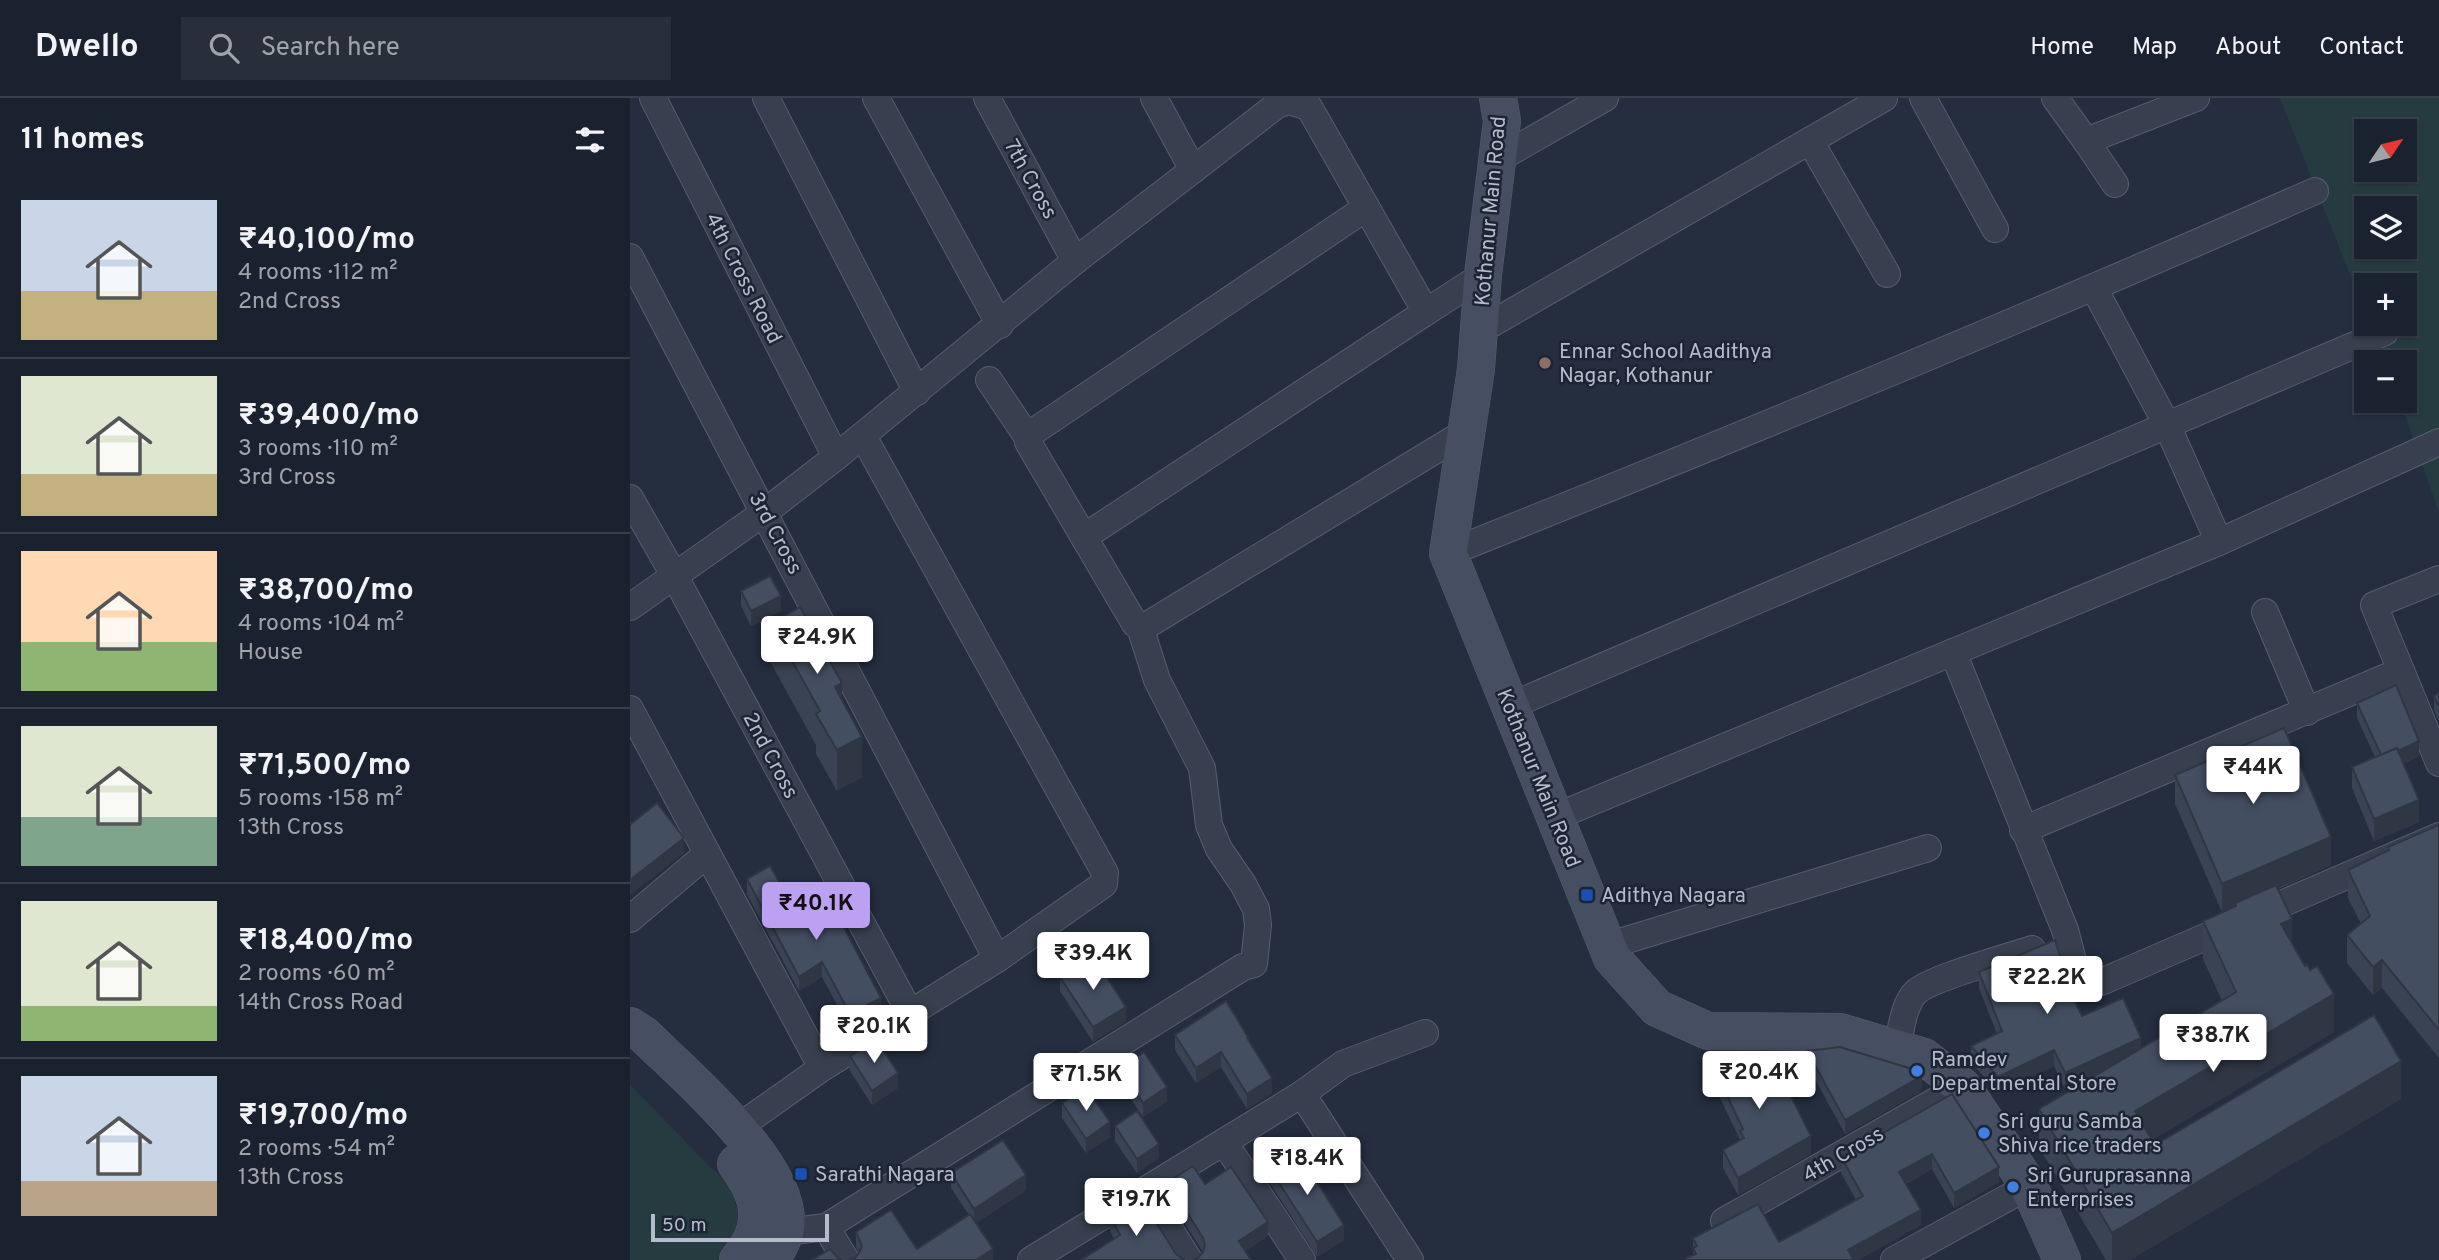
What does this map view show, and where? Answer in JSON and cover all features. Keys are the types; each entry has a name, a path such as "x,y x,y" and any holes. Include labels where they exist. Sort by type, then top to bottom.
{"street":[{"name":"4th Cross Road","path":"653,98 836,457"},
{"path":"766,98 917,392"},
{"path":"876,98 1000,325"},
{"name":"7th Cross","path":"987,98 1075,261"},
{"path":"1154,98 1193,170"},
{"name":"Kothanur Main Road","path":"1498,98 1502,121 1483,275 1476,369 1448,553 1612,958 1657,1008 1707,1031 1840,1032 1924,1057 1962,1086 2029,1186 2062,1260"},
{"path":"1498,159 1605,98"},
{"path":"1479,331 1884,98"},
{"path":"1923,98 1995,229"},
{"path":"2054,98 2115,184"},
{"path":"2086,141 2196,98"},
{"path":"630,607 765,512 863,436 1075,261 1277,105 1289,100 1309,107 1426,313"},
{"path":"1810,141 1887,274"},
{"path":"1448,553 1632,480 2094,288 2315,191"},
{"path":"1028,438 1366,208"},
{"name":"3rd Cross","path":"630,257 998,959"},
{"path":"1084,537 1483,275"},
{"path":"2094,288 2167,425 2219,542"},
{"path":"1510,706 2376,336"},
{"path":"738,1260 754,1239 771,1239 826,1227 1243,967 1254,964 1258,925 1255,909 1243,884 1219,849 1209,825 1202,768 1157,680 1140,627 1135,624 1028,438 989,380"},
{"path":"1140,627 1467,430"},
{"path":"737,1128 822,1068 998,959 1104,884 1105,873 863,436"},
{"path":"1555,817 2219,542 2439,442"},
{"name":"2nd Cross","path":"630,498 910,1013"},
{"path":"2439,579 2374,605 2439,763"},
{"path":"2265,612 2307,712"},
{"path":"1953,652 2064,930 2077,975 2088,982 2101,982 2439,835"},
{"path":"2023,830 2401,671"},
{"path":"630,709 639,750 707,854 822,1068"},
{"path":"1608,946 1928,848"},
{"path":"630,919 707,854"},
{"path":"1897,1048 1905,1014 1915,992 1934,982 2032,949"},
{"path":"630,1026 644,1035 737,1128 765,1163 783,1205 771,1239"},
{"path":"1031,1260 1067,1251 1145,1190 1302,1094 1342,1064 1425,1033"},
{"path":"630,1054 729,1153 751,1184 771,1239"},
{"name":"4th Cross","path":"1724,1221 1962,1086"},
{"path":"1302,1094 1410,1260"},
{"path":"1224,1142 1302,1260"},
{"path":"1894,1260 2029,1186"},
{"path":"1145,1190 1189,1260"},
{"path":"826,1227 846,1260"}],"green space":[{"path":"2280,98 2439,98 2439,513 2404,413 2417,413 2417,350 2380,350 2375,336 2417,336 2417,273 2354,273 2354,285"},
{"path":"630,1085 731,1188 742,1226 723,1256 716,1260 630,1260"}],"building":[{"path":"770,576 781,596 751,611 741,591"},
{"path":"800,607 842,683 835,687 862,737 837,750 816,714 820,711 771,623"},
{"path":"2396,685 2419,741 2398,751 2397,748 2381,755 2357,703"},
{"path":"2439,693 2439,707 2434,696"},
{"path":"2284,728 2331,837 2222,884 2175,775"},
{"path":"2397,748 2419,800 2374,819 2352,767"},
{"path":"657,803 684,838 630,880 630,823"},
{"path":"2439,825 2439,1030 2382,960 2373,967 2347,935 2370,916 2348,870 2389,850 2388,847"},
{"path":"770,866 781,885 778,886 798,918 830,901 881,998 850,1014 822,962 799,977 747,879"},
{"path":"2276,885 2292,919 2281,924 2305,966 2307,964 2310,970 2317,966 2334,994 2135,1111 2155,1145 2374,1015 2401,1061 2112,1233 2039,1109 2236,992 2203,921"},
{"path":"2055,940 2065,971 2061,972 2082,1016 2123,998 2141,1038 2065,1073 2054,1050 1998,1077 1971,1046 2002,1031 1979,972"},
{"path":"1093,956 1126,1007 1093,1027 1060,977"},
{"path":"1226,1001 1272,1078 1247,1094 1221,1052 1196,1068 1175,1035"},
{"path":"876,1039 898,1073 872,1091 850,1056"},
{"path":"1840,1047 1922,1072 1920,1077 1845,1120 1807,1051"},
{"path":"1768,1051 1811,1136 1738,1178 1723,1150 1744,1138 1740,1131 1743,1129 1711,1062 1729,1052 1737,1066"},
{"path":"1144,1052 1167,1087 1143,1103 1120,1068"},
{"path":"1086,1088 1110,1122 1086,1139 1062,1103"},
{"path":"1952,1094 1999,1167 1954,1193 1932,1154 1899,1172 1921,1210 1848,1250 1854,1260 1687,1260 1686,1258 1696,1254 1693,1248 1697,1246 1693,1238 1758,1204 1779,1242 1863,1196 1841,1157"},
{"path":"1137,1111 1159,1144 1137,1159 1115,1126"},
{"path":"1003,1140 1026,1175 974,1209 951,1173"},
{"path":"1298,1152 1344,1225 1317,1242 1270,1169"},
{"path":"1193,1166 1205,1184 1231,1167 1268,1222 1239,1241 1251,1260 1192,1260 1203,1252 1203,1238 1168,1182"},
{"path":"1142,1200 1176,1254 1184,1260 1081,1260 1120,1235 1110,1216"},
{"path":"891,1210 917,1249 970,1214 993,1249 976,1260 850,1260 855,1258 862,1246 856,1232"},
{"path":"830,1249 842,1260 812,1260"}],"place":[{"name":"Ennar School Aadithya Nagar, Kothanur","path":"1545,363"},
{"name":"Adithya Nagara","path":"1587,895"},
{"name":"Ramdev Departmental Store","path":"1917,1071"},
{"name":"Sri guru Samba Shiva rice traders","path":"1984,1133"},
{"name":"Sarathi Nagara","path":"801,1174"},
{"name":"Sri Guruprasanna Enterprises","path":"2013,1187"}]}
